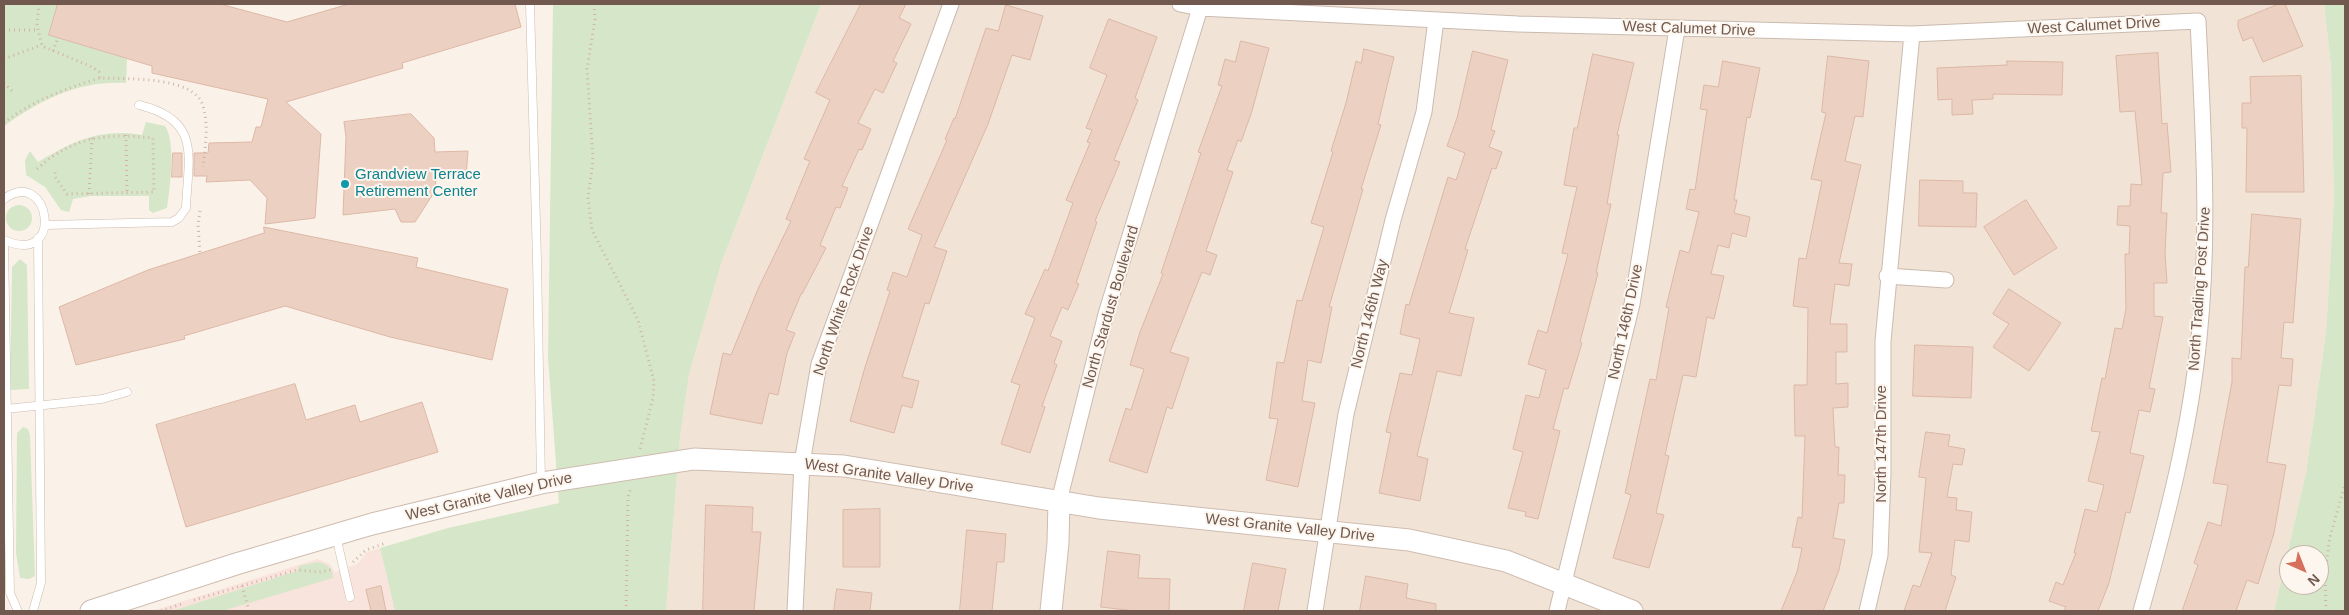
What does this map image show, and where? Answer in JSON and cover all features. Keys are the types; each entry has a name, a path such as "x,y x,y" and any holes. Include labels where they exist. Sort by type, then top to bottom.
{"street":[{"name":"North White Rock Drive","path":"794,611 802,463 819,364 951,4"},
{"name":"West Calumet Drive","path":"1180,4 1200,8 1436,20 1677,29 1912,34 2198,21"},
{"name":"North Stardust Boulevard","path":"1051,611 1058,543 1059,500 1106,314 1200,8"},
{"name":"North 146th Way","path":"1315,611 1346,414 1393,220 1424,112 1436,20"},
{"name":"North Trading Post Drive","path":"2141,611 2182,456 2199,338 2206,201 2198,21"},
{"name":"North 146th Drive","path":"1557,611 1632,304 1677,29"},
{"name":"North 147th Drive","path":"1867,611 1880,555 1883,473 1883,341 1887,276 1912,34"},
{"path":"1887,276 1946,280"},
{"name":"West Granite Valley Drive","path":"91,611 236,564 372,524 540,483 694,459 844,466 1104,508 1409,540 1506,561 1632,611"}],"lane":[{"path":"530,4 537,260 540,483"},
{"path":"45,225 172,222 183,213 186,208 188,141 181,127 169,115 160,110 139,105"},
{"path":"4,199 17,192 33,196 43,208 45,225 38,238 30,244 23,245 4,241 10,593 18,611"},
{"path":"33,611 41,584 38,238"},
{"path":"6,409 102,399 127,392"},
{"path":"336,536 350,597"}],"path":[{"path":"594,4 595,19 587,69 593,161 588,198 592,230 638,320 654,381 653,398 628,498 626,611"},
{"path":"4,30 38,30"},
{"path":"53,51 58,38"},
{"path":"4,59 41,45"},
{"path":"4,123 33,103 100,78"},
{"path":"4,83 14,93"},
{"path":"126,135 127,193"},
{"path":"37,169 48,159 68,147 92,138 126,135 153,138 154,192 68,194 55,177 55,169"},
{"path":"89,194 92,138"},
{"path":"2326,611 2324,572 2330,536 2345,484"},
{"path":"191,601 296,570 319,572 344,566 356,560 366,550 386,543"},
{"path":"236,564 249,611"},
{"path":"161,611 183,604"}],"shaded area":[{"path":"821,4 2324,4 2331,66 2334,200 2326,333 2306,473 2289,545 2279,545 2279,589 2274,611 666,611 680,438 689,374 721,264"},
{"path":"380,548 395,611 152,611 317,559 329,563 335,572 357,564 367,552"}],"green space":[{"path":"4,4 58,4 49,35 127,59 126,83 92,85 61,94 47,100 4,126"},
{"path":"553,4 821,4 721,264 689,374 680,438 666,611 395,611 380,548 448,528 559,503 548,358"},
{"path":"2324,4 2345,4 2345,611 2274,611 2279,589 2279,595 2329,595 2329,545 2289,545 2306,473 2326,333 2334,200 2331,66"},
{"path":"146,122 165,126 168,133 171,166 167,208 153,213 149,210 149,196 91,196 73,199 69,212 61,210 45,187 26,175 25,160 30,151 38,162 76,142 88,138 113,133 142,135"},
{"path":"19,205 28,209 32,218 28,227 19,231 10,227 6,218 10,209"},
{"path":"20,259 27,265 29,389 10,390 12,267"},
{"path":"23,427 28,429 30,435 35,576 29,579 20,578 16,553 17,433"},
{"path":"317,562 332,571 333,578 222,611 172,611 297,571 299,566"}],"building":[{"path":"58,4 220,4 287,22 349,4 515,4 521,27 402,63 403,68 286,102 321,134 315,218 265,224 267,198 250,180 206,182 207,176 194,176 194,153 208,153 209,143 252,142 256,127 261,127 268,99 152,73 152,66 49,35"},
{"path":"861,4 906,4 899,18 911,24 893,61 897,63 883,93 875,89 858,123 871,129 862,150 859,149 842,186 848,188 840,208 836,207 820,245 826,248 801,294 786,330 795,333 787,353 778,395 769,393 762,424 710,414 723,353 731,355 758,289 791,221 786,219 810,161 804,159 830,100 816,93"},
{"path":"2279,4 2285,4 2303,46 2263,62 2252,37 2243,41 2238,21"},
{"path":"1006,5 1043,16 1030,60 1012,55 988,124 934,247 947,251 929,304 925,303 902,377 919,381 912,408 902,405 894,433 850,421 865,367 890,291 887,290 893,272 907,277 922,235 908,229 947,140 945,139 955,119 986,28 998,31"},
{"path":"1109,19 1157,37 1135,98 1138,100 1114,160 1120,162 1095,221 1097,222 1076,283 1079,284 1068,310 1062,307 1050,336 1062,341 1054,363 1057,365 1042,406 1045,407 1030,453 1001,444 1020,385 1011,382 1035,318 1025,314 1045,269 1048,271 1073,203 1066,200 1090,143 1087,142 1092,130 1086,128 1107,75 1090,68"},
{"path":"1241,41 1269,48 1252,111 1241,142 1238,140 1227,170 1233,172 1206,251 1217,255 1210,275 1202,272 1170,352 1189,358 1172,409 1167,407 1147,473 1109,461 1126,408 1131,410 1144,369 1130,365 1140,332 1163,274 1161,273 1201,153 1198,152 1222,86 1218,85 1225,59 1235,62"},
{"path":"1364,49 1394,57 1378,124 1381,125 1361,189 1363,189 1329,307 1332,307 1321,363 1308,360 1302,401 1315,403 1298,487 1266,480 1278,419 1269,418 1277,362 1284,363 1297,300 1302,301 1324,227 1311,223 1333,152 1331,151 1346,103 1356,61 1361,63"},
{"path":"1473,51 1508,60 1491,130 1495,131 1489,147 1502,152 1496,169 1492,168 1465,249 1468,250 1449,313 1474,318 1461,376 1437,371 1417,456 1428,459 1420,501 1379,493 1391,433 1386,432 1400,373 1412,375 1420,339 1400,334 1406,304 1409,305 1448,177 1456,180 1465,153 1447,146 1457,118"},
{"path":"2158,53 2162,124 2167,123 2171,172 2163,173 2161,213 2167,213 2165,253 2167,283 2154,283 2154,316 2163,317 2149,388 2155,389 2150,412 2139,410 2130,453 2144,456 2130,513 2126,512 2109,583 2098,611 2064,611 2066,607 2049,601 2056,582 2063,585 2076,553 2074,553 2085,509 2097,512 2104,485 2088,481 2100,432 2091,431 2102,378 2105,379 2115,328 2122,329 2126,309 2125,254 2129,254 2130,226 2117,225 2118,206 2130,206 2131,184 2142,185 2135,111 2120,112 2116,56"},
{"path":"1593,54 1634,63 1617,135 1619,135 1607,204 1611,204 1596,273 1598,273 1580,342 1582,343 1568,389 1564,388 1553,429 1560,431 1538,519 1525,516 1526,512 1508,508 1523,452 1513,449 1526,395 1539,398 1546,370 1528,364 1538,330 1547,333 1568,254 1562,253 1577,187 1564,185 1574,128 1577,128"},
{"path":"1828,56 1869,61 1863,117 1855,116 1845,161 1861,165 1839,263 1852,264 1849,286 1835,284 1830,324 1847,324 1847,352 1836,352 1836,384 1848,383 1848,407 1833,408 1835,447 1839,447 1838,475 1845,475 1844,503 1839,503 1833,538 1845,540 1839,570 1823,611 1781,611 1797,572 1802,548 1792,547 1798,517 1802,518 1805,436 1795,436 1794,385 1807,385 1808,308 1793,306 1799,258 1806,259 1822,181 1811,179 1826,113 1822,112"},
{"path":"1723,61 1760,68 1750,118 1747,117 1734,200 1737,200 1734,213 1750,217 1746,237 1732,233 1729,248 1718,245 1711,274 1724,276 1714,319 1707,317 1696,377 1683,375 1665,455 1669,456 1656,513 1664,515 1649,568 1613,558 1631,495 1625,493 1650,379 1656,380 1669,308 1666,307 1680,250 1689,253 1699,212 1686,209 1690,189 1695,190 1707,110 1700,109 1704,85 1718,87"},
{"path":"2007,61 2063,62 2062,95 1993,94 1993,99 1972,100 1973,114 1952,115 1952,99 1938,100 1937,68 2007,65"},
{"path":"2301,76 2304,192 2246,192 2247,128 2242,128 2242,103 2251,103 2250,77"},
{"path":"411,114 434,138 435,152 468,151 466,177 436,178 435,191 415,222 401,222 395,209 343,215 346,137 344,122"},
{"path":"173,153 182,153 182,177 172,177"},
{"path":"1920,180 1963,181 1963,193 1977,193 1976,227 1919,226"},
{"path":"2026,200 2057,248 2014,275 1984,227"},
{"path":"2252,214 2301,219 2293,323 2284,322 2281,358 2293,359 2291,386 2279,385 2267,462 2286,465 2274,533 2258,584 2247,580 2236,611 2182,611 2198,565 2194,563 2208,522 2221,526 2228,485 2213,483 2232,382 2232,358 2241,359 2245,267 2248,267"},
{"path":"264,227 418,258 416,267 508,289 492,360 390,337 285,306 184,336 185,339 76,365 59,307 148,270 264,233"},
{"path":"2009,289 2061,323 2029,371 1993,347 2009,324 1993,314"},
{"path":"1915,345 1973,347 1971,398 1913,396"},
{"path":"295,384 306,420 355,405 360,422 422,402 438,452 186,527 156,425"},
{"path":"1926,432 1950,435 1948,446 1965,449 1962,465 1953,464 1947,497 1957,498 1956,510 1972,512 1969,542 1955,540 1951,575 1956,577 1945,611 1904,611 1913,585 1920,587 1932,553 1919,552 1926,478 1919,477"},
{"path":"706,505 753,507 752,532 761,532 754,611 703,611"},
{"path":"880,509 880,567 843,567 843,510"},
{"path":"967,530 1006,534 1004,562 997,562 992,611 960,611"},
{"path":"1108,551 1140,555 1138,578 1170,579 1169,611 1135,611 1101,607"},
{"path":"1253,563 1286,569 1278,611 1244,611"},
{"path":"1366,576 1408,584 1406,598 1436,604 1436,611 1360,611"},
{"path":"381,586 386,611 371,611 366,590"},
{"path":"837,589 872,593 870,611 834,611"}],"place":[{"name":"Grandview Terrace Retirement Center","path":"345,184"}]}
